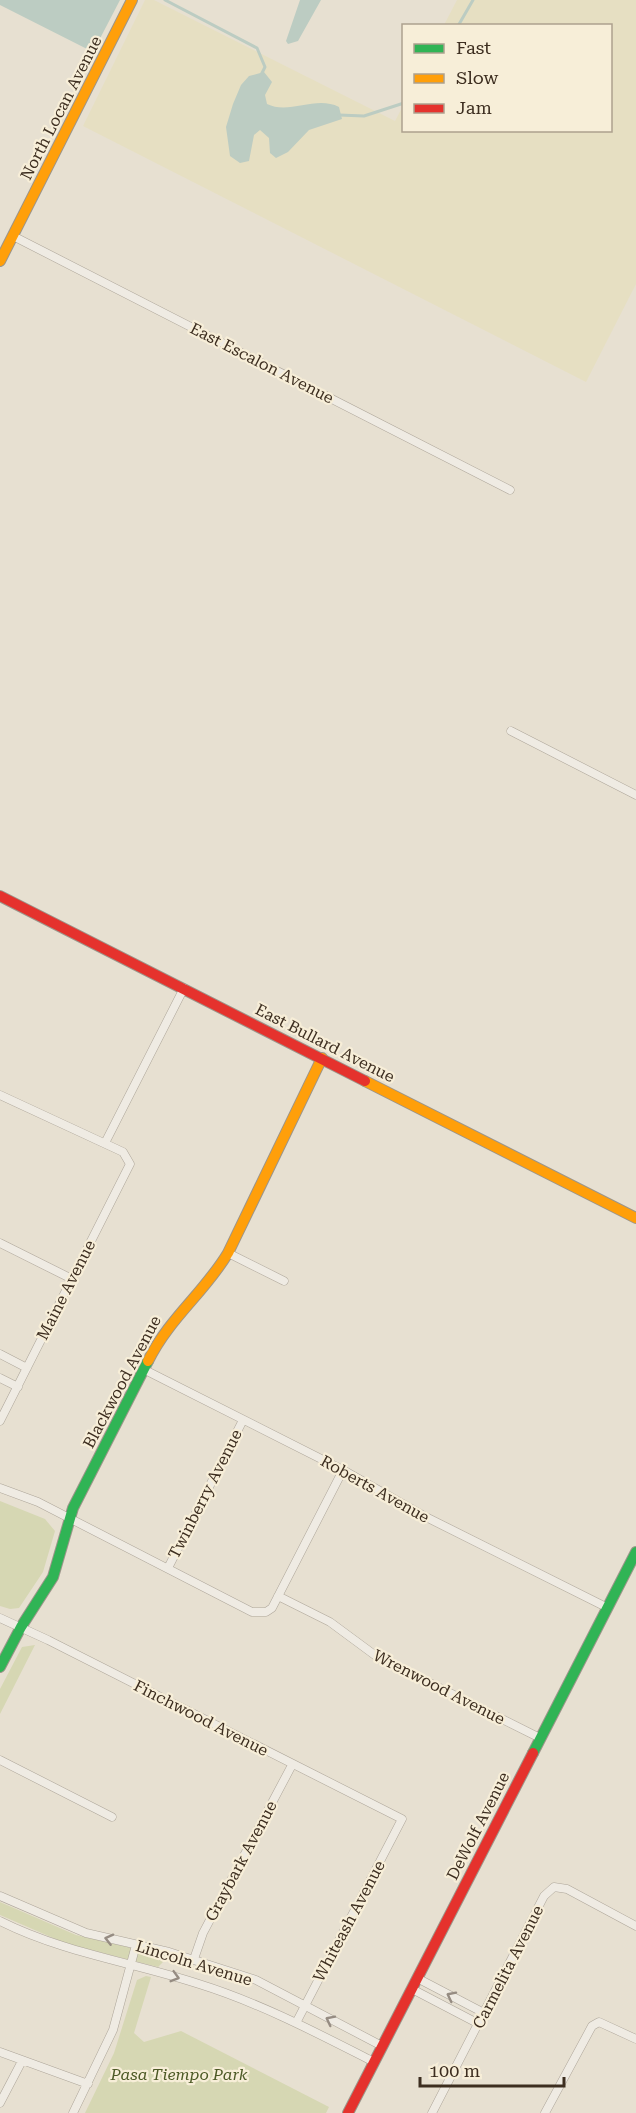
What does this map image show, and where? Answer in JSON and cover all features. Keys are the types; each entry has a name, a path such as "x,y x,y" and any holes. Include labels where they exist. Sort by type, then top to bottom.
{"street":[{"name":"North Locan Avenue","path":"0,261 132,0"},
{"name":"East Escalon Avenue","path":"13,236 510,490"},
{"path":"511,731 636,795"},
{"name":"East Bullard Avenue","path":"0,896 636,1218"},
{"path":"0,1095 105,1143 184,988"},
{"name":"Blackwood Avenue","path":"0,1667 21,1627 53,1576 70,1518 143,1370 170,1322 219,1268 228,1253 322,1058"},
{"name":"Maine Avenue","path":"0,1421 130,1164 123,1152 105,1143"},
{"path":"0,1243 72,1279"},
{"path":"228,1253 284,1281"},
{"path":"0,1354 27,1368"},
{"name":"Roberts Avenue","path":"143,1370 343,1470 424,1516 608,1608"},
{"path":"0,1378 18,1387"},
{"name":"Twinberry Avenue","path":"168,1568 243,1420"},
{"path":"0,1488 38,1502 252,1612 266,1612 272,1608 343,1470"},
{"name":"DeWolf Avenue","path":"348,2113 636,1552"},
{"name":"Wrenwood Avenue","path":"278,1596 330,1622 376,1656 540,1738"},
{"name":"Finchwood Avenue","path":"0,1618 402,1820"},
{"path":"0,1760 112,1817"},
{"name":"Graybark Avenue","path":"194,1959 203,1934 292,1765"},
{"name":"Whiteash Avenue","path":"297,2023 402,1820"},
{"name":"Carmelita Avenue","path":"434,2112 544,1896 554,1887 567,1889 636,1926"},
{"name":"Lincoln Avenue","path":"0,1896 76,1930 194,1959 256,1980 382,2046"},
{"name":"Lincoln Avenue","path":"0,1921 49,1943 200,1984 297,2023 374,2062"},
{"path":"74,2113 113,2030 136,1945"},
{"path":"417,1978 484,2013"},
{"path":"412,1989 479,2024"},
{"path":"545,2113 586,2034 599,2022 636,2039"},
{"path":"0,2052 88,2084"},
{"path":"0,2103 22,2061"}],"shaded area":[{"path":"0,0 120,0 93,52 0,5"},
{"path":"145,0 154,0 395,121 402,108 402,132 612,132 612,24 445,24 457,0 636,0 636,284 586,382 83,126"},
{"path":"300,0 321,0 298,41 288,44 286,41"},
{"path":"264,72 272,82 265,95 267,104 284,107 330,104 339,107 342,119 309,130 288,152 276,158 270,153 269,138 260,130 254,135 249,161 240,163 230,156 226,127 241,85 249,76"}],"green space":[{"path":"0,1501 45,1519 55,1531 43,1572 19,1608 10,1609 0,1606"},
{"path":"35,1645 0,1714 0,1689 22,1647"},
{"path":"0,1902 76,1935 158,1954 163,1962 158,1967 67,1944 0,1915"},
{"name":"Pasa Tiempo Park","path":"146,1976 151,1977 134,2033 144,2042 181,2031 329,2107 326,2113 85,2113 114,2053 137,1980"}],"waterway":[{"path":"165,0 257,48 265,67 261,75"},
{"path":"459,24 473,0"},
{"path":"339,115 364,116 402,104"}],"traffic: fast":[{"path":"0,1667 21,1627 53,1577 73,1508 148,1361"},
{"path":"533,1753 636,1552"}],"traffic: slow":[{"path":"0,261 132,0"},
{"path":"148,1361 166,1331 228,1253 322,1058"},
{"path":"365,1081 636,1218"}],"traffic: jam":[{"path":"0,896 365,1081"},
{"path":"348,2113 533,1753"}]}
